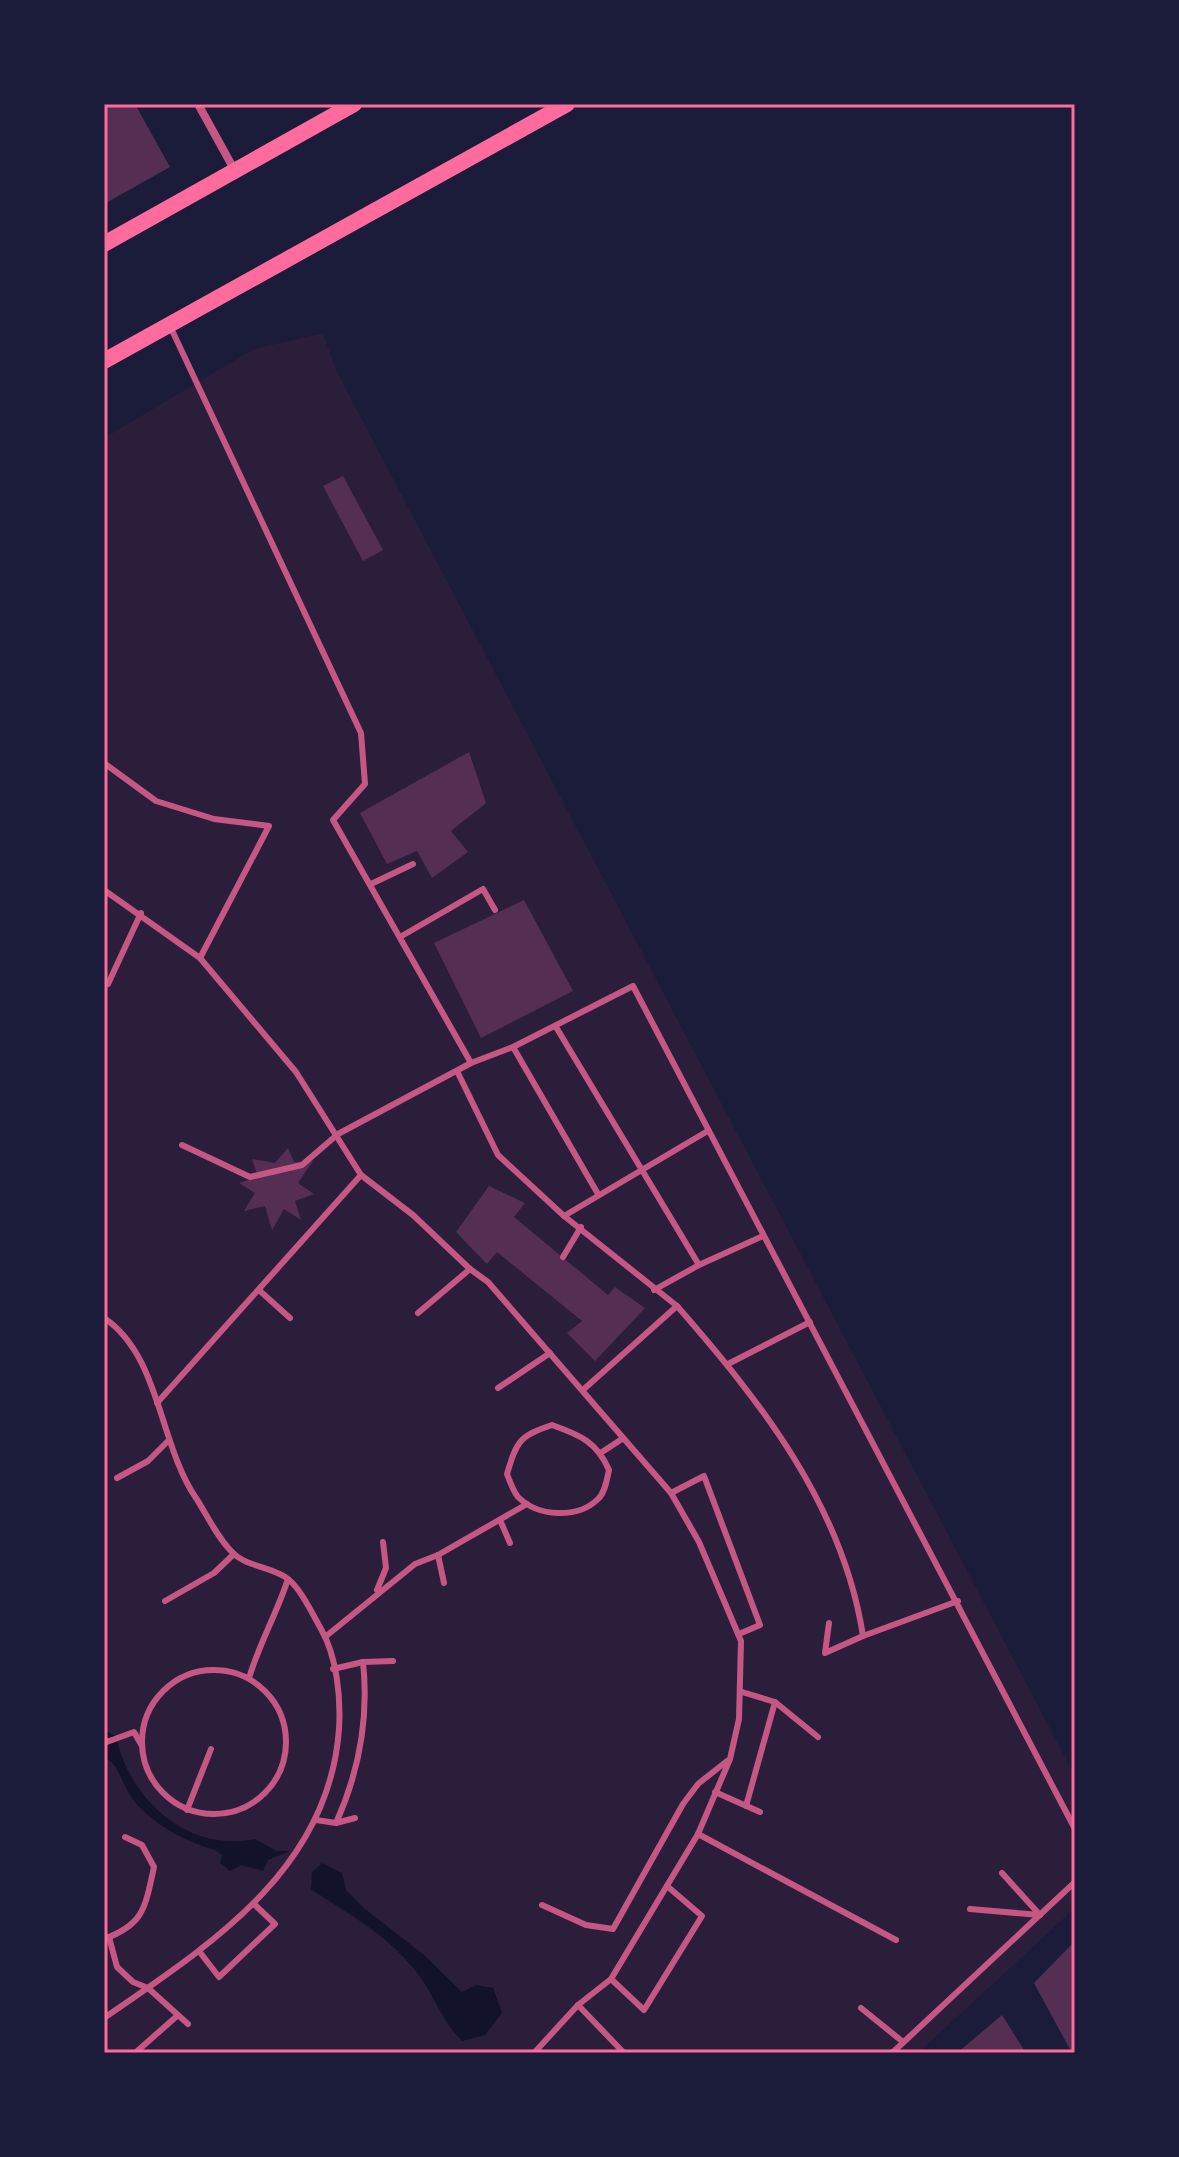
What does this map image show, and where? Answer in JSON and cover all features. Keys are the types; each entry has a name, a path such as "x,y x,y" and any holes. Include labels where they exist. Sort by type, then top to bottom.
{"main road":[{"path":"104,244 354,104"},
{"path":"104,361 567,104"}],"street":[{"path":"198,104 235,171"}],"lane":[{"path":"169,325 361,733 365,784 333,820 471,1063"},
{"path":"104,763 156,801 214,819 269,826 200,958"},
{"path":"371,884 413,864"},
{"path":"400,937 483,889 495,910"},
{"path":"104,890 141,913 200,958 296,1072 338,1134 361,1175 413,1215 511,1305 584,1389 622,1439 671,1493 699,1542 739,1634 742,1692 730,1759 698,1834 611,1979 578,2005 534,2053"},
{"path":"108,984 141,913"},
{"path":"182,1145 250,1177 302,1165 338,1134 471,1063 556,1027 633,986 706,1132 958,1601 1075,1829"},
{"path":"556,1027 699,1265"},
{"path":"513,1047 598,1194"},
{"path":"457,1071 498,1155 564,1216 677,1306 728,1364 772,1422 810,1485 845,1563 863,1636"},
{"path":"564,1216 706,1132"},
{"path":"157,1403 361,1175"},
{"path":"563,1257 581,1227"},
{"path":"654,1290 699,1265 763,1236"},
{"path":"418,1313 470,1269"},
{"path":"260,1291 290,1318"},
{"path":"584,1389 677,1306"},
{"path":"104,1318 121,1329 152,1383 167,1442 191,1491 234,1554 288,1579 325,1637 341,1701 336,1764 316,1820 304,1842 254,1904 199,1951 104,2018"},
{"path":"728,1364 810,1322"},
{"path":"498,1388 550,1353"},
{"path":"552,1425 590,1440 602,1452 609,1470 601,1497 581,1511 553,1514 527,1504 516,1495 507,1474 518,1442 530,1432 552,1425"},
{"path":"602,1452 622,1439"},
{"path":"117,1478 148,1461 167,1442"},
{"path":"671,1493 704,1476 760,1625 739,1634"},
{"path":"325,1637 375,1593 415,1564 438,1555 527,1504"},
{"path":"500,1520 510,1543"},
{"path":"375,1593 386,1568 383,1542"},
{"path":"165,1601 214,1573 234,1554"},
{"path":"438,1555 444,1583"},
{"path":"249,1678 256,1656 275,1620 288,1579"},
{"path":"829,1623 825,1653 958,1601"},
{"path":"333,1669 363,1662 393,1661"},
{"path":"336,1823 349,1795 363,1729 366,1694 363,1662"},
{"path":"104,1743 134,1732 142,1746 151,1777 165,1797 203,1815 241,1811 272,1788 286,1757 287,1731 282,1715 268,1693 249,1678 209,1670 177,1680 158,1696 145,1721 142,1746"},
{"path":"742,1692 775,1702 818,1737"},
{"path":"746,1806 775,1702"},
{"path":"187,1810 211,1749"},
{"path":"542,1905 586,1925 613,1929 683,1804 698,1784 730,1759"},
{"path":"715,1792 760,1812"},
{"path":"316,1820 336,1823 355,1818"},
{"path":"698,1834 896,1940"},
{"path":"125,1837 142,1845 154,1867 140,1918 124,1931 107,1938 117,1967 133,1982 148,1988 188,2024"},
{"path":"1002,1873 1040,1915"},
{"path":"892,2053 1075,1882"},
{"path":"611,1979 644,2010 702,1916 667,1886"},
{"path":"199,1951 219,1977 275,1924 254,1904"},
{"path":"970,1909 1040,1915"},
{"path":"578,2005 624,2053"},
{"path":"861,2008 903,2042"},
{"path":"135,2053 177,2016"}],"shaded area":[{"path":"323,333 336,370 1075,1776 1075,1908 918,2053 104,2053 104,438 254,349"},
{"path":"104,1730 116,1736 134,1781 165,1816 206,1838 230,1841 255,1839 277,1851 290,1851 268,1860 263,1871 241,1865 230,1871 220,1863 222,1855 215,1850 168,1830 139,1806 117,1769 104,1757"},
{"path":"322,1863 342,1873 346,1890 365,1909 424,1955 462,1992 476,1985 493,1988 502,2013 485,2035 462,2041 403,1956 366,1925 311,1889 312,1872"}],"building":[{"path":"104,104 135,104 170,167 104,204"},
{"path":"343,476 383,550 363,561 323,486"},
{"path":"469,752 486,803 451,831 468,852 432,878 417,851 387,864 360,813"},
{"path":"524,900 573,991 481,1038 434,943"},
{"path":"288,1148 294,1162 313,1161 298,1183 314,1194 295,1201 301,1220 284,1209 272,1230 265,1206 244,1211 255,1193 239,1183 258,1177 252,1159 275,1163"},
{"path":"489,1186 525,1203 514,1217 608,1295 615,1287 645,1308 595,1361 567,1333 582,1321 497,1252 487,1264 456,1232"},
{"path":"1075,1941 1075,2053 1072,2053 1034,1983"},
{"path":"1002,2015 1026,2053 957,2053"}]}
